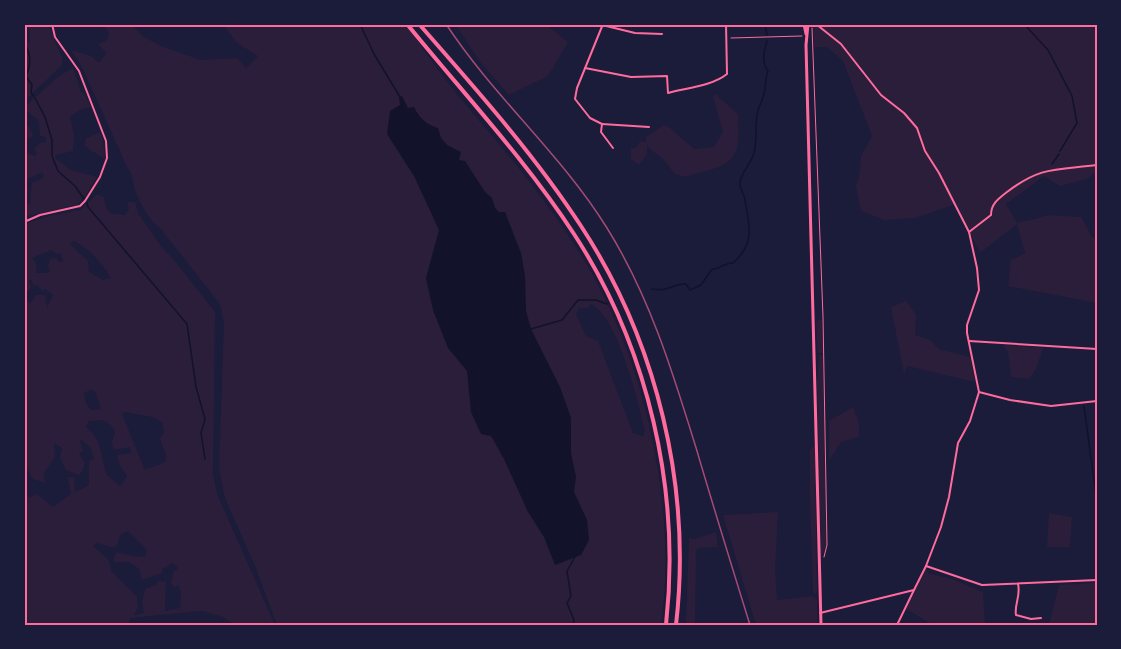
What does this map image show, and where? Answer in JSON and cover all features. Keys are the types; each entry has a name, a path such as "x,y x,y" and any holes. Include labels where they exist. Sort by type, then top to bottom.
{"highway":[{"path":"407,24 520,160 559,212 592,265 625,333 645,387 664,480 669,558 666,625"},
{"path":"419,24 567,205 596,250 635,329 663,417 674,482 680,559 676,625"}],"main road":[{"path":"810,24 806,36 821,625"}],"street":[{"path":"24,222 40,215 80,206 100,177 107,158 106,141 78,71 55,38 52,24"},
{"path":"598,24 634,33 662,34"},
{"path":"585,68 631,77 667,76 668,93 723,78 727,74 726,24"},
{"path":"810,24 841,44 880,95 912,121 920,134 928,157 939,173 969,232 980,280 977,301 967,325 979,392 973,413 958,443 946,510 926,566 897,625"},
{"path":"603,25 575,99 590,118 602,124 649,127"},
{"path":"602,124 601,132 613,148"},
{"path":"643,127 643,133"},
{"path":"969,232 991,215 993,205 999,198 1023,180 1046,171 1097,165"},
{"path":"969,341 1097,349"},
{"path":"979,392 1010,400 1051,406 1097,401"},
{"path":"926,566 982,585 1097,580"},
{"path":"1018,584 1020,594 1015,609 1016,615 1031,620 1041,618"},
{"path":"820,613 914,590"}],"path":[{"path":"810,24 823,306 827,545 822,565"},
{"path":"726,38 806,36"}],"shaded area":[{"path":"24,24 48,24 62,58 62,65 24,101 24,42 30,42 30,30"},
{"path":"103,24 131,24 144,37 161,46 201,60 237,58 246,68 258,56 237,43 223,24 407,24 438,70 526,178 568,235 598,284 621,334 647,415 662,500 665,585 661,625 277,625 255,566 225,498 219,468 224,323 220,304 145,211 135,190 131,173 82,67 71,50 91,56 99,63 106,53 98,44 107,40 109,33","holes":["591,304 601,312 626,361 645,431 643,436 633,433 598,341 586,336 576,314 579,308 588,308"]},
{"path":"455,24 545,24 568,42 548,76 509,95 481,63"},
{"path":"813,24 1097,24 1097,171 1087,179 1060,186 1044,176 1006,204 1017,223 1050,215 1081,217 1092,237 1097,241 1097,303 1008,286 1011,260 1025,253 1017,224 980,253 956,204 915,218 884,220 861,211 856,186 861,156 872,136 843,61 827,47 814,47"},
{"path":"73,68 81,92 91,107 79,110 70,117 74,135 73,151 56,155 55,158 71,170 97,177 77,205 24,217 24,191 29,190 25,197 26,204 30,204 32,183 44,176 42,172 24,181 24,152 35,156 37,153 34,149 40,143 46,142 46,137 40,136 39,121 28,112 24,114 24,108 59,76"},
{"path":"715,94 738,114 737,147 729,161 712,169 684,176 674,173 664,160 647,145 647,154 639,165 631,159 631,149 637,147 640,141 646,142 646,137 664,125 694,149 714,147 723,132 713,96"},
{"path":"402,96 408,108 414,107 424,120 438,128 441,138 447,145 461,152 459,160 465,161 485,192 492,198 495,208 499,212 505,212 521,253 525,276 526,311 531,329 560,387 571,418 571,453 576,477 574,492 587,520 589,540 581,555 555,565 544,537 528,512 504,459 491,436 481,434 471,412 467,371 448,348 433,310 426,278 439,230 414,176 387,134 390,111 400,105 399,98"},
{"path":"24,114 25,121 33,134 31,138 24,137"},
{"path":"100,132 105,157 103,158 84,146 86,138"},
{"path":"97,194 104,197 106,208 110,213 125,215 129,209 127,202 135,202 138,213 161,246 215,312 213,473 217,494 275,625 236,625 223,617 202,611 130,618 128,625 24,625 24,487 29,498 37,494 53,507 71,494 68,477 74,477 75,492 89,485 89,461 94,459 90,447 81,439 83,451 79,454 85,463 79,475 66,470 60,458 62,448 54,443 55,457 44,473 45,483 33,479 27,468 24,469 26,411 24,224 49,216 81,210","holes":["74,241 90,252 111,278 103,280 89,272 88,261 70,244","51,250 57,254 61,253 63,261 59,262 56,258 50,259 48,267 50,271 46,273 36,273 36,263 32,258","29,280 31,280 34,286 38,285 42,291 45,289 53,295 47,308 45,295 36,295 30,304 26,299 26,293 31,288","90,390 95,391 101,409 91,410 86,403 84,393","125,412 152,417 162,422 164,432 160,439 166,455 165,462 145,470 122,414","103,420 111,425 115,432 112,441 113,450 130,447 131,453 117,455 120,466 127,476 120,486 106,474 98,443 86,427 89,421","128,531 147,550 145,556 142,557 116,553 113,560 129,562 139,569 142,580 162,573 162,569 173,563 178,568 174,571 171,582 174,588 178,585 181,592 180,608 165,611 166,581 159,580 157,584 145,589 142,602 144,613 134,615 138,607 137,597 111,571 109,560 93,546 98,543 116,547 121,534"]},
{"path":"906,301 916,315 915,335 930,340 939,349 970,357 975,382 907,366 904,374 891,307"},
{"path":"819,319 822,320 823,353 818,353 816,322"},
{"path":"1003,345 1043,348 1036,369 1029,379 1011,377 1008,352"},
{"path":"819,355 823,355 826,545 821,557 817,383"},
{"path":"853,407 859,423 859,437 841,442 829,460 829,421"},
{"path":"815,445 816,594 813,593 810,505 810,450"},
{"path":"778,512 775,570 777,600 813,596 817,599 817,625 756,625 723,515"},
{"path":"1049,513 1072,517 1070,547 1047,547"},
{"path":"716,532 718,548 698,548 696,550 695,625 686,625 689,538 695,539"},
{"path":"926,568 928,573 952,579 983,592 985,625 933,625 906,609"},
{"path":"1097,583 1097,625 1049,625 1059,585"}],"waterway":[{"path":"360,24 374,54 400,97"},
{"path":"765,24 767,35"},
{"path":"1024,24 1048,50 1072,96 1077,123 1060,151"},
{"path":"652,289 686,284 690,290 701,285 712,269 733,263 745,248 749,226 740,182 755,149 756,121 768,71 764,60 767,41"},
{"path":"24,43 30,59 26,76 32,85 33,96"},
{"path":"35,98 45,117 52,140 52,156 58,171 75,186 84,199"},
{"path":"1052,164 1059,154"},
{"path":"87,203 187,324 196,387 205,419 201,433 205,459"},
{"path":"531,329 562,320 578,300 596,300 607,304"},
{"path":"1084,406 1097,503"},
{"path":"573,625 574,620 567,603 571,596 567,571 575,557"}],"railway":[{"path":"446,24 485,76 589,201 607,228 636,281 679,393 750,625"}]}
